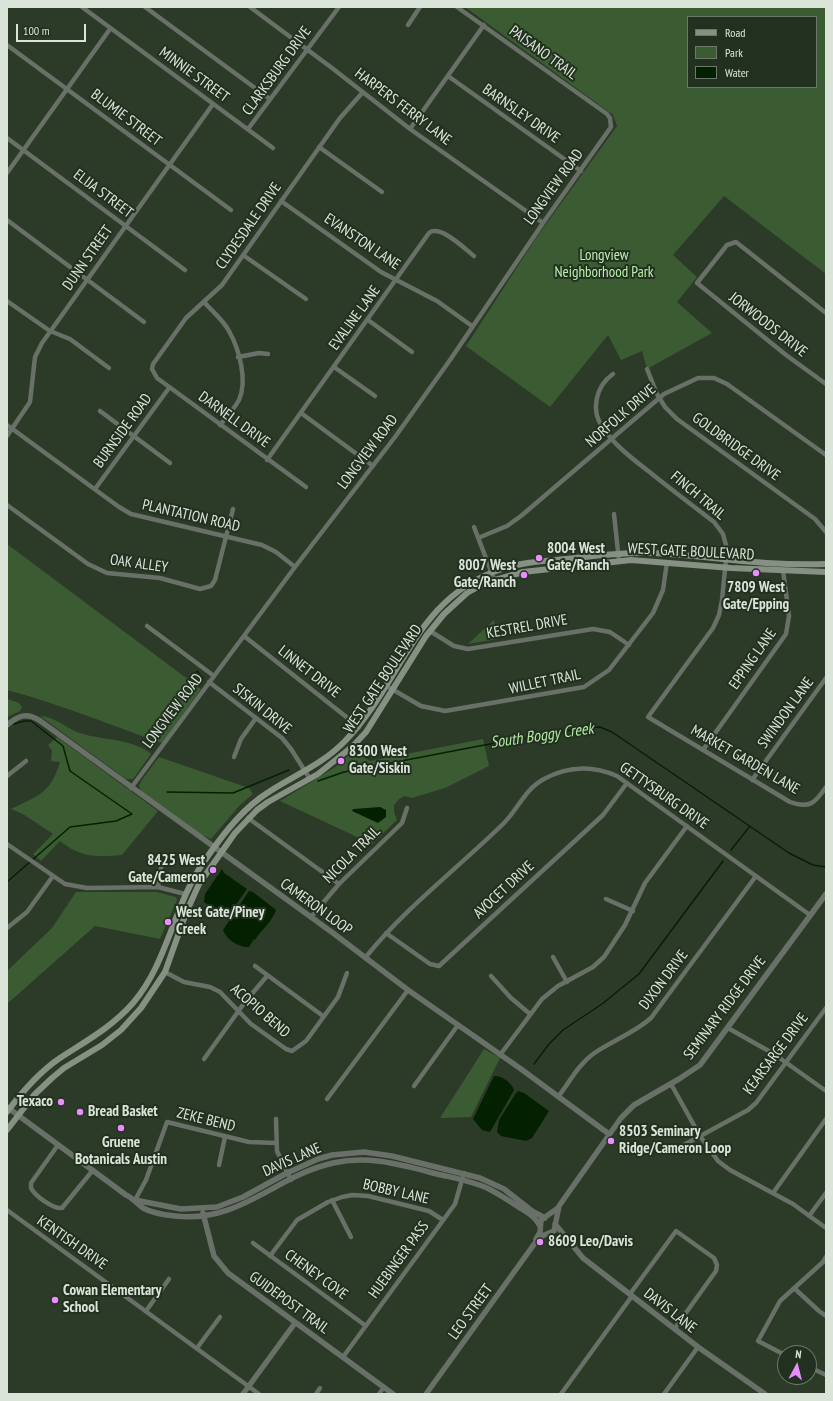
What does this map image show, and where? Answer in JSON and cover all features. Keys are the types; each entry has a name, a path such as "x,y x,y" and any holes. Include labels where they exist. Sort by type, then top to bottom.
{"main road":[{"name":"WEST GATE BOULEVARD","path":"8,1109 40,1074 59,1059 107,1029 134,1002 156,969 185,894 196,874 236,820 260,797 305,772 333,753 359,726 419,632 441,605 462,588 492,572 519,564 618,554 668,554 727,560 826,564"},
{"name":"WEST GATE BOULEVARD","path":"7,1130 34,1095 52,1078 64,1068 121,1030 145,1003 164,972 192,898 199,884 220,852 248,818 268,802 310,779 338,758 362,736 430,631 444,614 467,593 494,579 537,569 619,562 667,562 726,568 826,572"},
{"path":"164,972 162,968 170,942 170,933"},
{"path":"145,1003 157,976 156,969"}],"street":[{"name":"MINNIE STREET","path":"82,7 273,148"},
{"path":"146,7 270,99"},
{"name":"HARPERS FERRY LANE","path":"250,7 410,129 543,223"},
{"name":"CLARKSBURG DRIVE","path":"248,129 339,7"},
{"path":"408,25 420,7"},
{"name":"PAISANO TRAIL","path":"457,7 607,114 612,122"},
{"path":"410,129 484,25"},
{"path":"7,173 110,29"},
{"name":"BLUMIE STREET","path":"7,45 169,166 231,210"},
{"name":"BARNSLEY DRIVE","path":"448,76 581,171"},
{"name":"CLYDESDALE DRIVE","path":"152,370 153,364 186,318 222,285 340,118 363,92"},
{"name":"DUNN STREET","path":"7,436 30,402 35,357 50,331 213,104"},
{"name":"LONGVIEW ROAD","path":"131,788 295,567 373,466 450,360 543,223 612,128 612,122"},
{"name":"ELIJA STREET","path":"7,138 185,270"},
{"path":"319,147 382,192"},
{"name":"EVANSTON LANE","path":"281,201 381,272 437,301 472,326"},
{"path":"7,220 144,322"},
{"name":"EVALINE LANE","path":"267,460 432,231 440,231 444,233 474,256"},
{"name":"JORWOODS DRIVE","path":"826,313 736,242 727,245 696,283 786,355 826,384"},
{"path":"243,255 306,299"},
{"path":"7,301 50,331 70,339 109,368"},
{"path":"204,302 228,330 238,357 242,376 241,395 234,408 220,425"},
{"path":"368,320 412,352"},
{"path":"238,357 259,353 268,354"},
{"path":"334,367 375,396"},
{"name":"GOLDBRIDGE DRIVE","path":"647,369 652,385 669,412 815,519 826,532"},
{"name":"DARNELL DRIVE","path":"152,370 157,378 169,388 306,488"},
{"name":"FINCH TRAIL","path":"613,374 602,384 596,404 600,423 613,440 631,458 720,528 726,544 727,560 722,600 717,621 648,716"},
{"name":"NORFOLK DRIVE","path":"478,538 507,526 613,440 659,398 682,384 698,378 714,378 727,384 826,455"},
{"name":"BURNSIDE ROAD","path":"96,489 169,388"},
{"path":"100,411 170,463"},
{"path":"301,413 373,466"},
{"name":"PLANTATION ROAD","path":"7,426 131,514 268,547 295,567"},
{"name":"OAK ALLEY","path":"7,505 88,564 100,571 160,578 200,589 211,586 215,580 233,509"},
{"path":"614,514 619,562"},
{"path":"474,527 494,579"},
{"name":"WILLET TRAIL","path":"386,685 421,706 445,711 578,689 603,676 614,666 653,613 660,601 667,562"},
{"name":"EPPING LANE","path":"703,750 786,634 789,616 783,570"},
{"path":"147,626 214,676"},
{"name":"KESTREL DRIVE","path":"430,631 454,646 468,649 593,629 610,632 629,644"},
{"name":"LINNET DRIVE","path":"244,636 359,726"},
{"name":"SWINDON LANE","path":"752,780 826,678"},
{"name":"SISKIN DRIVE","path":"209,682 282,738 310,779"},
{"name":"CAMERON LOOP","path":"7,725 22,715 31,715 311,917 408,990 609,1134"},
{"name":"MARKET GARDEN LANE","path":"648,716 790,802 805,806 816,800 826,787"},
{"path":"234,757 241,739 256,718"},
{"path":"7,776 26,761"},
{"name":"GETTYSBURG DRIVE","path":"364,958 386,933 502,825 526,794 542,779 565,770 597,768 617,776 810,915"},
{"name":"AVOCET DRIVE","path":"386,933 430,964 439,966 603,815 627,783"},
{"name":"NICOLA TRAIL","path":"311,917 339,884 402,823 407,808"},
{"path":"248,818 339,884"},
{"path":"500,1055 530,1014 549,992 593,967 604,957 622,932 645,883 687,826"},
{"path":"7,844 65,884 87,888 158,887 185,894"},
{"path":"158,887 162,862"},
{"path":"7,928 27,912 53,876"},
{"name":"DIXON DRIVE","path":"558,1097 578,1070 592,1055 643,1025 651,1018 756,876"},
{"name":"SEMINARY RIDGE DRIVE","path":"609,1134 621,1118 634,1105 671,1084 700,1065 826,894"},
{"path":"606,899 633,910"},
{"path":"553,957 567,982"},
{"path":"254,966 323,1016"},
{"name":"ACOPIO BEND","path":"164,972 192,985 215,989 240,1011 251,1024 286,1049 292,1051 306,1041 341,991 347,973"},
{"path":"204,1059 267,976"},
{"path":"491,976 511,998 530,1014"},
{"path":"327,1099 408,990"},
{"name":"KEARSARGE DRIVE","path":"682,1146 752,1107 826,1008"},
{"path":"414,1086 458,1025"},
{"path":"728,1028 786,1062 826,1091"},
{"path":"671,1084 700,1136 712,1153 725,1166 773,1193 826,1228"},
{"name":"DAVIS LANE","path":"8,1109 19,1115 135,1200 142,1207 169,1215 204,1216 225,1212 246,1204 291,1180 322,1166 347,1160 363,1159 392,1162 477,1184 501,1195 533,1216 540,1226"},
{"path":"276,1119 276,1143 291,1180"},
{"path":"773,1193 826,1119"},
{"name":"ZEKE BEND","path":"135,1200 146,1180 167,1122 249,1142 276,1143"},
{"path":"559,1206 555,1217 555,1229 550,1233 542,1232 540,1226 542,1220 559,1206 591,1163 609,1134"},
{"path":"219,1165 226,1137"},
{"path":"58,1145 33,1180 31,1188 33,1192 55,1207 62,1208 93,1170"},
{"name":"DAVIS LANE","path":"135,1200 145,1200 170,1208 203,1209 217,1207 236,1200 287,1173 318,1159 332,1155 364,1152 392,1156 464,1173 486,1180 504,1189 532,1211 545,1218"},
{"name":"HUEBINGER PASS","path":"343,1357 455,1204 464,1173"},
{"path":"809,1216 826,1193"},
{"name":"BOBBY LANE","path":"270,1256 297,1220 332,1200 352,1195 368,1196 429,1211 443,1220"},
{"path":"332,1200 351,1237"},
{"name":"GUIDEPOST TRAIL","path":"203,1209 210,1246 220,1265 228,1273 394,1394"},
{"name":"KENTISH DRIVE","path":"7,1210 259,1394"},
{"path":"545,1218 552,1218 555,1224"},
{"name":"DAVIS LANE","path":"555,1224 566,1240 583,1258 698,1347 765,1394"},
{"name":"LEO STREET","path":"535,1243 540,1232 540,1226"},
{"path":"561,1394 676,1231 714,1258 717,1265 716,1271 675,1328"},
{"name":"DAVIS LANE","path":"550,1233 566,1240"},
{"name":"LEO STREET","path":"426,1394 535,1243 542,1236 550,1233"},
{"name":"CHENEY COVE","path":"253,1243 366,1326"},
{"path":"777,1351 758,1341 777,1306 794,1288 824,1261 826,1257"},
{"path":"146,1311 169,1279"},
{"path":"794,1288 826,1316"},
{"path":"197,1348 220,1317"},
{"path":"243,1394 295,1323"},
{"path":"664,1394 698,1347"},
{"path":"379,1394 384,1387"},
{"path":"316,1394 320,1388"}],"green space":[{"name":"Longview Neighborhood Park","path":"465,7 826,7 826,274 724,196 673,255 697,277 677,302 712,333 647,369 642,351 621,360 608,335 550,407 466,346 536,238 617,126 613,115"},
{"path":"7,544 201,689 162,743 66,708 7,690"},
{"path":"494,620 497,639 468,644"},
{"path":"7,699 19,703 22,707 20,711 7,717"},
{"path":"40,716 45,716 77,732 125,742 151,754 133,779 126,779"},
{"path":"57,737 158,811 122,855 90,855 75,851 60,841 41,861 33,854 53,834 23,814 11,809 42,792 52,781 60,762 51,761 52,751 48,745"},
{"path":"483,739 489,766 445,788 412,798 405,796 399,799 394,805 394,812 397,820 372,844 280,801 337,766 353,751 370,761"},
{"path":"159,757 249,788 253,794 240,805 211,839 200,834 141,791 139,786 141,781"},
{"path":"76,892 156,892 176,897 177,900 160,939 95,926 7,1004 7,971 52,928"},
{"path":"484,1049 500,1058 471,1117 440,1118"}],"water":[{"path":"197,670 204,678 199,686 189,681"},
{"path":"380,807 386,810 386,817 378,823 352,811 353,809"},
{"path":"222,869 224,873 247,889 227,917 204,902 205,894"},
{"path":"249,891 253,892 276,910 272,918 255,940 254,939 249,947 245,947 233,942 227,937 223,930"},
{"path":"494,1076 506,1080 511,1084 514,1090 490,1132 482,1130 473,1119"},
{"path":"518,1091 524,1093 549,1111 532,1138 526,1141 501,1136 497,1132 499,1120"}],"waterway":[{"path":"7,882 70,827 116,821 132,814 70,771 63,746 31,721 24,721 14,724"},
{"name":"South Boggy Creek","path":"318,781 344,772 479,746 584,728 600,727 612,732 789,853 813,865 826,867"},
{"name":"South Boggy Creek","path":"167,792 233,793 289,770"},
{"path":"731,850 750,826"},
{"path":"534,1064 549,1044 563,1030 602,1004 639,974 723,861"}],"place":[{"name":"8004 West Gate/Ranch","path":"539,558"},
{"name":"7809 West Gate/Epping","path":"756,573"},
{"name":"8007 West Gate/Ranch","path":"524,575"},
{"name":"8300 West Gate/Siskin","path":"341,761"},
{"name":"8425 West Gate/Cameron","path":"213,870"},
{"name":"West Gate/Piney Creek","path":"168,922"},
{"name":"Texaco","path":"61,1102"},
{"name":"Bread Basket","path":"80,1112"},
{"name":"Gruene Botanicals Austin","path":"121,1128"},
{"name":"8503 Seminary Ridge/Cameron Loop","path":"611,1141"},
{"name":"8609 Leo/Davis","path":"540,1242"},
{"name":"Cowan Elementary School","path":"55,1300"}]}
